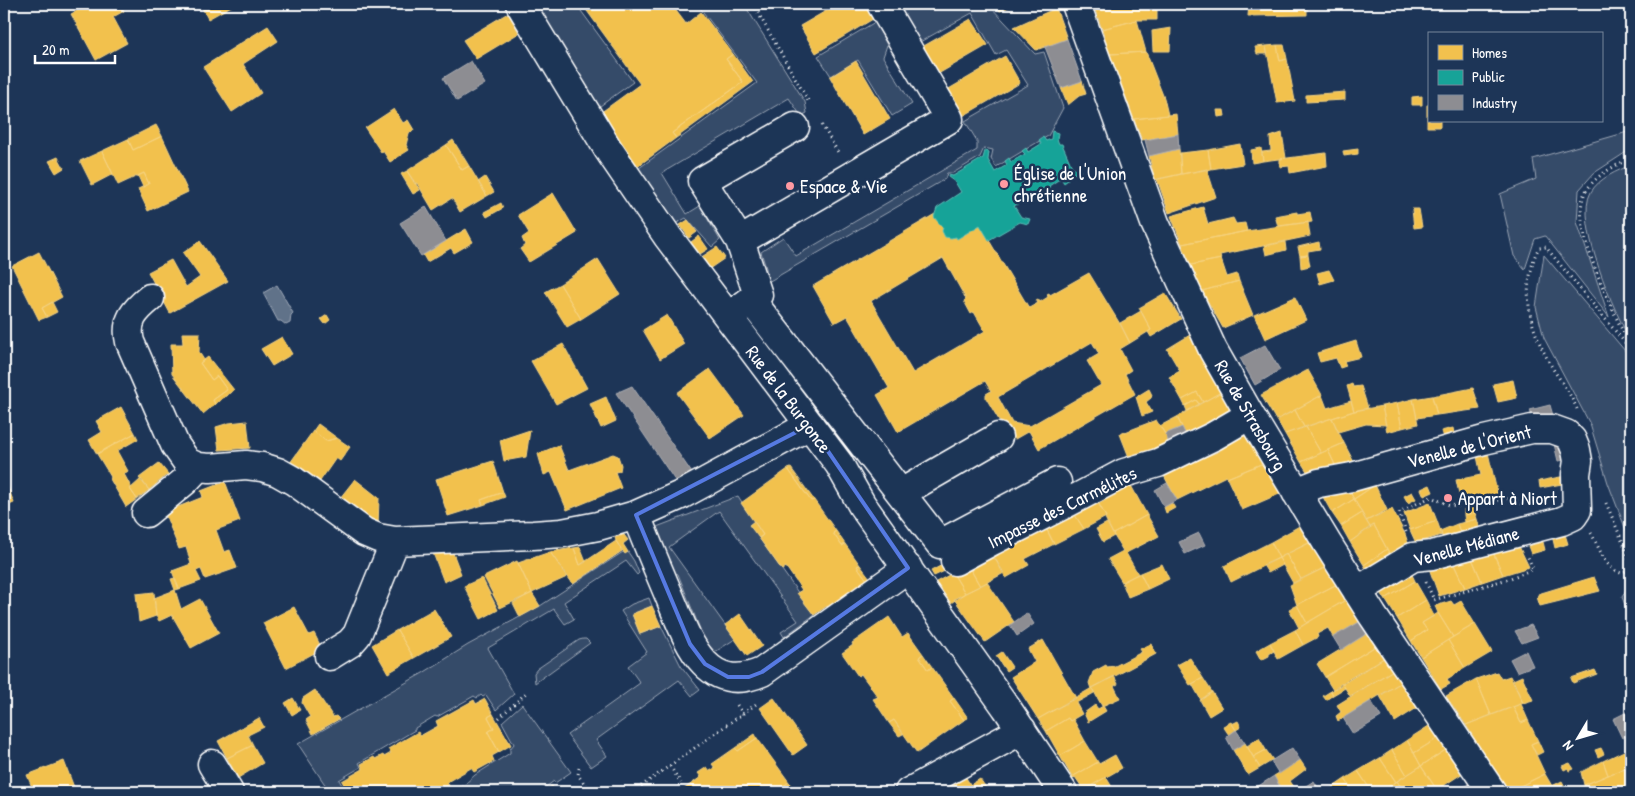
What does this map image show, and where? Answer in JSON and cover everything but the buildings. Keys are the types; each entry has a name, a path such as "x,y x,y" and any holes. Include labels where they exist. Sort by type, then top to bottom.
{"street":[{"name":"Rue de la Burgonce","path":"520,4 608,149 668,237 839,464 862,505 1022,730 1063,792"},
{"path":"740,241 949,119 881,4"},
{"name":"Rue de Strasbourg","path":"1076,4 1155,223 1213,350 1296,492 1357,591 1492,792"},
{"path":"728,318 758,295 740,241 702,181 808,124"},
{"path":"150,298 132,315 127,331 130,342 175,445 187,462 198,467 246,465 278,472 294,481 364,532 378,538 395,541 562,533 598,526 636,515 683,494 810,425"},
{"path":"751,300 940,544 1057,482"},
{"name":"Impasse des Carmélites","path":"955,561 992,540 1124,473 1158,463 1214,436 1250,415"},
{"name":"Venelle de l'Orient","path":"1296,492 1318,482 1352,477 1532,428 1552,429 1566,434 1572,440 1576,450 1578,461 1576,474 1577,510"},
{"path":"901,493 998,437"},
{"path":"146,513 185,481 198,467"},
{"name":"Venelle Médiane","path":"1357,591 1416,557 1432,555 1521,520 1562,521 1573,516 1577,510"},
{"path":"636,515 690,644 705,664 716,672 737,679 762,672 908,568"},
{"path":"329,656 350,643 357,635 395,541"},
{"path":"909,792 1022,730"},
{"path":"212,764 230,792"}],"path":[{"path":"753,4 811,105"},
{"path":"808,124 852,176"},
{"path":"1631,158 1601,176 1591,185 1584,196 1581,210 1583,226 1596,270 1631,350"},
{"path":"1577,410 1573,399 1538,342 1530,319 1529,287 1531,271 1539,248 1546,248 1549,251 1631,350"},
{"path":"1596,541 1609,566 1615,572 1621,573 1626,571 1630,566 1627,552 1614,526 1603,495"},
{"path":"1431,497 1449,505 1460,506 1513,498 1519,501 1521,520 1533,569 1508,579 1434,600 1399,512 1431,497"},
{"path":"499,718 526,693"},
{"path":"732,698 743,714"},
{"path":"670,766 682,783"},
{"path":"579,768 578,775 590,792"},
{"path":"578,792 586,786"}],"highlighted area":[{"path":"810,425 908,568 762,672 749,677 728,677 705,664 690,644 636,515"}],"shaded area":[{"path":"532,4 576,4 633,82 596,109"},
{"path":"697,4 744,4 805,102 807,113 801,116 789,98 662,173 687,214 700,206 720,240 712,247 686,218 675,224 635,171 757,83"},
{"path":"915,4 988,4 1035,54 1044,52 1063,108 1048,136 996,167 991,159 993,150 984,148 980,157 953,173 947,173 945,179 768,282 761,252 783,237 796,256 977,150 977,141 965,121 1028,85 1006,50 996,55 972,13 918,43 901,12"},
{"path":"875,22 887,45 883,57 912,104 892,116 858,60 831,76 818,56"},
{"path":"1631,131 1631,149 1594,173 1579,190 1577,222 1609,317 1545,236 1535,239 1525,269 1514,256 1500,194 1536,179 1533,159"},
{"path":"1631,165 1631,341 1607,290 1599,267 1592,245 1587,206 1594,187 1609,176"},
{"path":"1544,255 1631,358 1631,557 1629,538 1608,483 1590,424 1544,338 1536,307"},
{"path":"277,285 293,313 290,323 286,325 278,321 263,293"},
{"path":"738,496 754,521 750,525 814,615 784,637 781,632 798,621 719,511 669,547 735,639 715,652 704,639 678,574 673,572 654,528"},
{"path":"623,552 628,552 634,561 639,573 637,575 626,561 564,602 574,619 565,624 554,609 488,648 514,694 496,710 486,695 483,697 481,695 477,698 474,696 437,717 435,716 359,763 361,767 339,780 346,792 330,792 298,744 423,673 468,645 540,606"},
{"path":"1631,583 1631,621 1622,597"},
{"path":"649,598 652,606 632,614 640,634 661,626 681,666 700,690 692,696 679,680 596,740 607,756 591,767 567,735 640,683 628,666 647,652 621,611 632,604"},
{"path":"583,639 590,643 535,683 534,673 537,669"},
{"path":"522,704 571,772 539,792 451,792 510,753 510,749 514,744 502,722"}],"place":[{"name":"Église de l'Union chrétienne","path":"1004,184"},
{"name":"Espace & Vie","path":"790,186"},
{"name":"Appart à Niort","path":"1448,498"}]}
